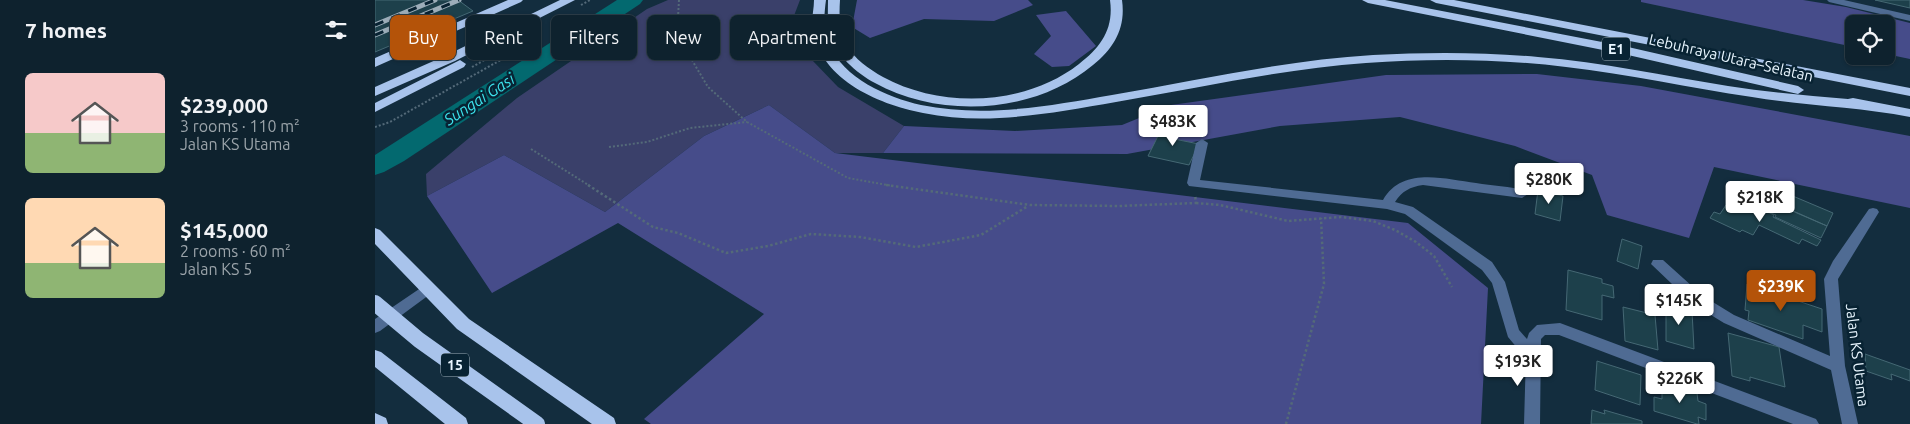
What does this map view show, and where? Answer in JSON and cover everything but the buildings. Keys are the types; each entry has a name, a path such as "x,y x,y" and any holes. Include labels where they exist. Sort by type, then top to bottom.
{"highway":[{"path":"375,63 517,0"},
{"path":"375,81 550,0"},
{"path":"820,0 817,24 820,39 829,55 846,75 867,90 885,99 946,113 993,116 1038,112 1275,71 1367,59 1434,57 1507,58 1585,66 1757,94 1862,104"},
{"path":"834,0 833,21 837,38 850,59 861,69 885,85 914,96 938,100 975,102 1027,95 1070,78 1102,52 1116,30 1117,0"},
{"name":"Lebuhraya Utara–Selatan","path":"1368,0 1628,51 1862,104 1910,113"},
{"name":"Lebuhraya Utara–Selatan","path":"1436,0 1910,92"},
{"path":"1481,0 1593,24 1621,37"},
{"path":"375,92 545,12 571,4"},
{"path":"375,108 509,39 545,12"},
{"path":"375,118 403,93"},
{"path":"375,234 463,324 607,424"},
{"name":"15","path":"375,303 419,340 537,424"},
{"path":"375,357 459,424"},
{"path":"375,421 379,424"}],"street":[{"path":"1832,0 1910,18"},
{"path":"1202,143 1193,183 1387,205 1409,210 1487,266 1498,282 1513,333 1523,345 1533,351"},
{"path":"1387,205 1391,195 1398,188 1409,182 1418,181 1522,194"},
{"name":"Jalan KS Utama","path":"1850,424 1839,366 1831,279 1838,265 1873,212"},
{"path":"1658,264 1698,300 1729,319 1839,366"},
{"path":"375,328 428,288"},
{"path":"1532,424 1534,337 1542,329 1560,329 1811,424"}],"path":[{"path":"571,4 590,0"},
{"path":"679,0 677,35 708,87 747,122 848,178 907,189 1030,205 1119,206 1195,203 1220,206 1288,221 1341,217 1373,221 1417,242 1434,256 1452,287"},
{"path":"470,69 485,60"},
{"path":"375,127 423,104 458,80 500,60"},
{"path":"609,147 647,142 690,128 747,122"},
{"path":"531,149 653,227 679,233 726,253 768,246 811,234 860,237 916,247 981,235 1030,205"},
{"path":"1193,183 1195,203"},
{"path":"1287,424 1323,284 1321,218"}],"shaded area":[{"path":"668,0 800,0 794,15 730,15 730,60 812,60 838,87 904,126 883,153 835,153 769,105 704,136 605,212 504,155 427,196 426,174 517,98 573,60 637,60 637,16 647,9"},
{"path":"857,0 1028,0 1033,5 994,21 924,19 870,38 854,28"},
{"path":"1641,0 1803,0 1846,7 1878,15 1845,15 1845,45 1641,2"},
{"path":"1066,11 1096,46 1069,66 1052,67 1034,54 1051,36 1036,15"},
{"path":"1895,19 1910,23 1910,59 1895,56"},
{"path":"1537,74 1641,86 1910,136 1910,208 1714,167 1689,238 1607,215 1592,175 1515,146 1400,117 1280,126 1127,154 883,153 904,126 1015,131 1122,125 1171,105 1386,75"},
{"path":"769,105 835,153 1408,223 1488,288 1481,424 651,424 644,419 764,314 618,223 492,293 427,196 504,155 605,212 704,136"}],"waterway":[{"name":"Sungai Gasi","path":"375,166 395,155 633,0"}],"railway":[{"path":"375,25 435,0"},
{"path":"375,35 459,0"}]}
